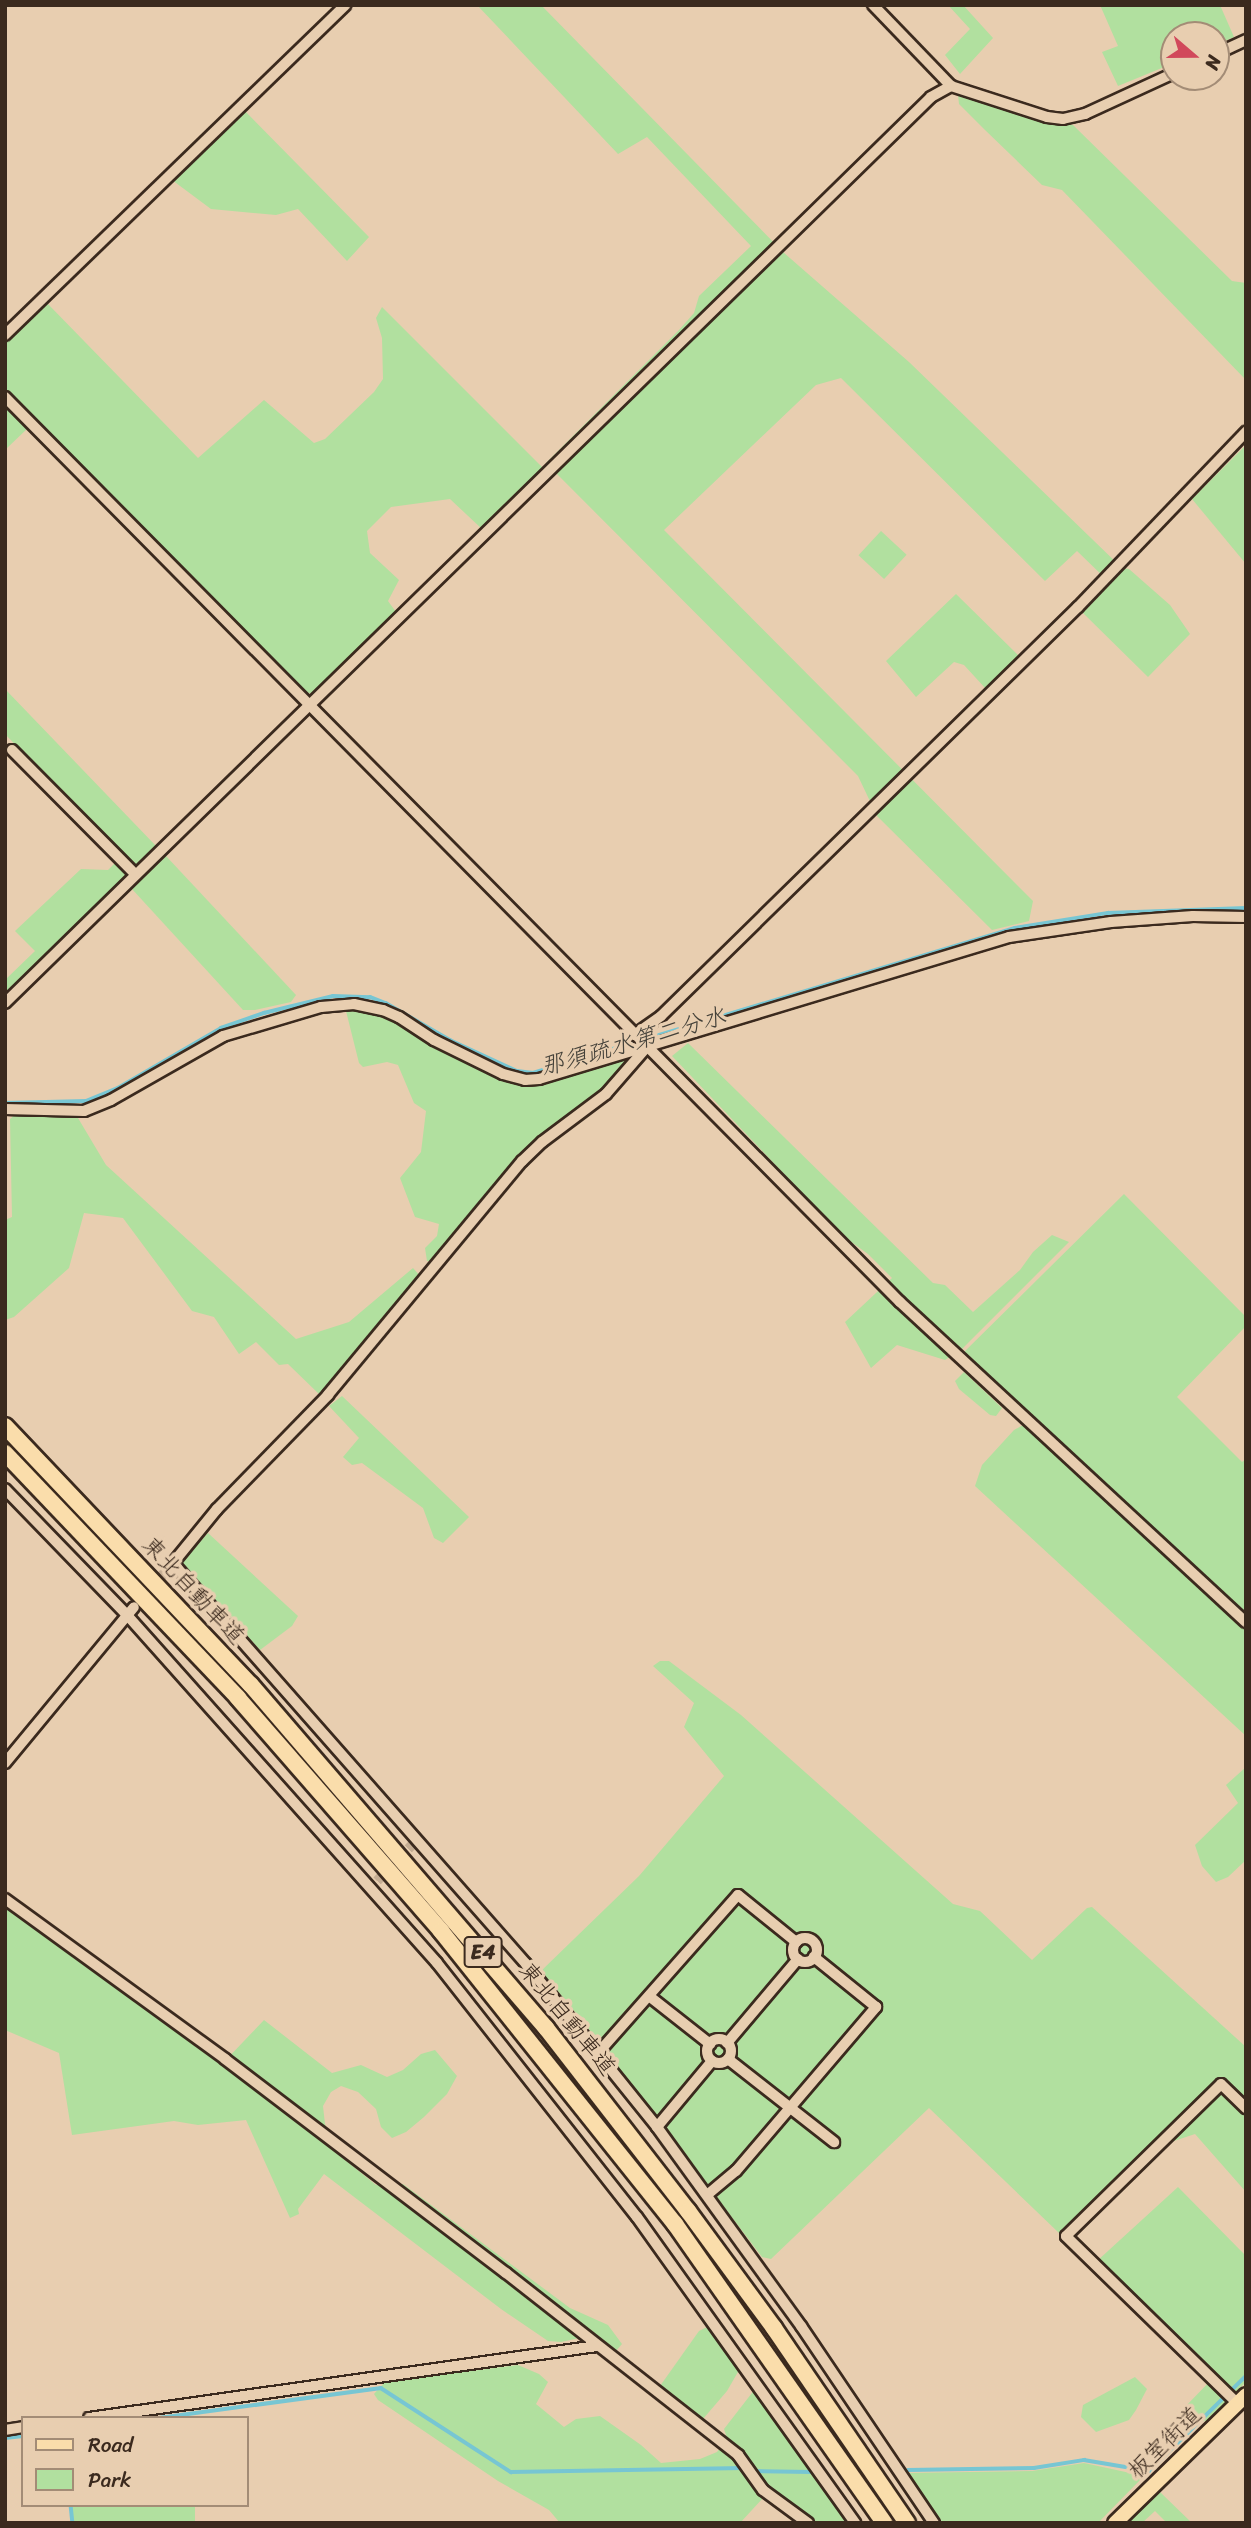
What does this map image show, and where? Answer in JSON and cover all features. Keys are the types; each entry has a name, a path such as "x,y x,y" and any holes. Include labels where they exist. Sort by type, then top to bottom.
{"highway":[{"name":"東北自動車道","path":"5,1426 251,1685 546,2028 758,2307 907,2523"},
{"name":"東北自動車道","path":"5,1453 238,1698 442,1931 675,2224 884,2523"}],"main road":[{"name":"板室街道","path":"1115,2523 1242,2399"}],"street":[{"path":"5,335 345,5"},
{"path":"873,5 951,86 1047,117 1063,119 1085,114 1160,79"},
{"path":"1230,47 1246,40"},
{"path":"5,1003 932,97 951,86"},
{"path":"5,397 646,1048 923,1324 1183,1560 1246,1622"},
{"path":"634,1035 661,1016 1078,607 1246,432"},
{"path":"12,750 135,874"},
{"path":"5,1109 84,1111 111,1100 223,1036 321,1007 354,1004 383,1010 481,1065 525,1080 539,1079 1009,937 1111,922 1193,916 1246,917"},
{"path":"646,1048 607,1094 542,1142 522,1161 328,1395 217,1509 173,1563 598,2053 657,2127 801,2326 934,2523"},
{"path":"5,1489 131,1611 374,1884 637,2217 855,2523"},
{"path":"5,1763 131,1611"},
{"path":"598,2053 738,1895 796,1942"},
{"path":"5,1899 384,2179 738,2455 763,2490 808,2523"},
{"path":"805,1938 814,1942 817,1948 814,1957 807,1961 798,1959 794,1953 796,1942 805,1938"},
{"path":"708,2196 736,2171 876,2007 814,1957"},
{"path":"727,2043 798,1959"},
{"path":"649,1996 710,2044"},
{"path":"717,2039 727,2043 731,2050 728,2059 719,2063 712,2061 708,2054 710,2044 717,2039"},
{"path":"728,2059 834,2142"},
{"path":"657,2127 712,2061"},
{"path":"1242,2399 1066,2236 1221,2084 1246,2108"},
{"path":"103,2416 597,2347"}],"green space":[{"path":"477,5 541,5 783,252 909,362 1122,568 1129,569 1170,605 1190,634 1148,677 1083,613 1082,608 1108,581 1077,551 1045,581 841,378 816,385 664,530 1033,901 1029,921 992,930 877,816 858,776 546,463 679,330 694,313 699,296 751,246 647,137 618,154"},
{"path":"948,5 963,5 993,38 960,74 945,55 970,29"},
{"path":"1100,5 1220,5 1227,21 1160,21 1160,69 1118,86 1102,52 1118,46"},
{"path":"958,95 973,96 1050,122 1073,125 1232,281 1246,283 1246,380 1062,190 1042,185 985,130 959,104"},
{"path":"244,110 369,237 347,261 298,209 276,215 211,209 172,180"},
{"path":"47,303 198,458 264,400 314,443 325,439 374,392 383,379 382,338 376,318 382,307 545,470 482,529 450,499 391,507 367,531 370,553 399,580 388,601 396,612 314,693 305,693 5,391 5,343"},
{"path":"5,405 28,428 5,450"},
{"path":"1246,445 1246,564 1192,499"},
{"path":"881,531 907,555 884,579 858,555"},
{"path":"956,594 1019,656 986,689 964,665 954,662 916,697 886,661"},
{"path":"5,689 157,847 5,996 5,980 35,951 15,931 81,869 108,870 122,856 5,734"},
{"path":"166,856 296,995 291,1002 243,1010 132,889"},
{"path":"345,1007 386,1014 459,1058 496,1077 525,1086 625,1058 630,1061 603,1092 540,1140 434,1262 427,1261 425,1248 437,1236 439,1224 415,1217 400,1178 421,1152 426,1111 414,1103 398,1065 387,1062 363,1067 359,1063"},
{"path":"688,1043 933,1283 945,1285 973,1312 1020,1270 1033,1252 1052,1235 1069,1242 962,1349 945,1360 897,1345 871,1368 845,1322 892,1278 868,1254 843,1236 672,1056"},
{"path":"16,1114 78,1118 106,1165 296,1339 349,1322 413,1268 421,1277 321,1396 288,1364 279,1365 256,1342 239,1354 214,1317 192,1311 123,1218 84,1213 69,1268 14,1317 5,1320 5,1220 12,1217 10,1119"},
{"path":"1124,1194 1246,1317 1246,1326 1177,1397 1242,1462 1246,1459 1246,1736 975,1486 982,1465 1014,1430 1030,1421 962,1354"},
{"path":"964,1372 1002,1408 996,1416 990,1415 959,1389 955,1381"},
{"path":"342,1396 469,1517 443,1543 434,1538 423,1508 362,1463 352,1465 343,1457 359,1438 329,1406"},
{"path":"208,1533 298,1616 292,1626 260,1650 181,1563"},
{"path":"660,1661 669,1661 741,1715 953,1904 980,1911 1032,1960 1087,1908 1092,1907 1246,2047 1246,2192 1195,2134 1141,2152 1059,2233 929,2108 771,2259 762,2257 585,2024 541,1971 639,1876 724,1776 684,1727 694,1703 653,1666"},
{"path":"1246,1767 1246,1860 1228,1877 1216,1882 1202,1866 1195,1845 1238,1803 1226,1785"},
{"path":"5,1900 224,2062 264,2020 332,2073 361,2065 387,2077 403,2070 421,2054 435,2050 457,2076 447,2094 424,2117 406,2132 392,2138 381,2127 376,2109 358,2092 341,2086 331,2092 323,2106 325,2124 339,2155 376,2185 403,2184 570,2308 608,2325 622,2344 615,2352 607,2350 589,2336 561,2342 548,2341 501,2309 324,2174 298,2209 299,2214 290,2218 246,2120 198,2125 174,2121 72,2135 59,2053 5,2030"},
{"path":"1178,2187 1246,2256 1246,2382 1206,2421 1195,2422 1183,2409 1215,2376 1097,2261"},
{"path":"709,2326 742,2365 727,2391 703,2419 660,2386 699,2331"},
{"path":"518,2365 539,2374 548,2382 536,2404 564,2427 576,2419 600,2416 661,2463 700,2459 717,2452 727,2438 724,2429 755,2389 855,2523 817,2523 777,2495 763,2498 740,2523 560,2523 549,2510 498,2481 378,2400 374,2394 385,2382"},
{"path":"1135,2377 1147,2389 1129,2420 1096,2432 1081,2417 1083,2405"},
{"path":"1084,2463 1144,2476 1098,2523 925,2523 896,2476 904,2473 1032,2471"},
{"path":"1160,2492 1192,2523 1167,2523 1155,2511 1142,2523 1128,2523"},
{"path":"72,2507 195,2507 195,2523 72,2523"}],"waterway":[{"name":"那須疏水第二分水","path":"5,1103 86,1101 118,1088 221,1028 264,1013 333,996 370,997 386,1003 450,1040 517,1071 533,1073 1015,928 1108,913 1246,908"},
{"path":"908,2470 1034,2468 1084,2460 1149,2471 1246,2376"},
{"path":"174,2416 381,2388 511,2472 743,2468"},
{"path":"5,2438 21,2436"},
{"path":"754,2471 811,2472"},
{"path":"71,2507 73,2523"}],"tunnel":[{"path":"152,1587 173,1563"},
{"path":"377,1881 413,1844"}]}
